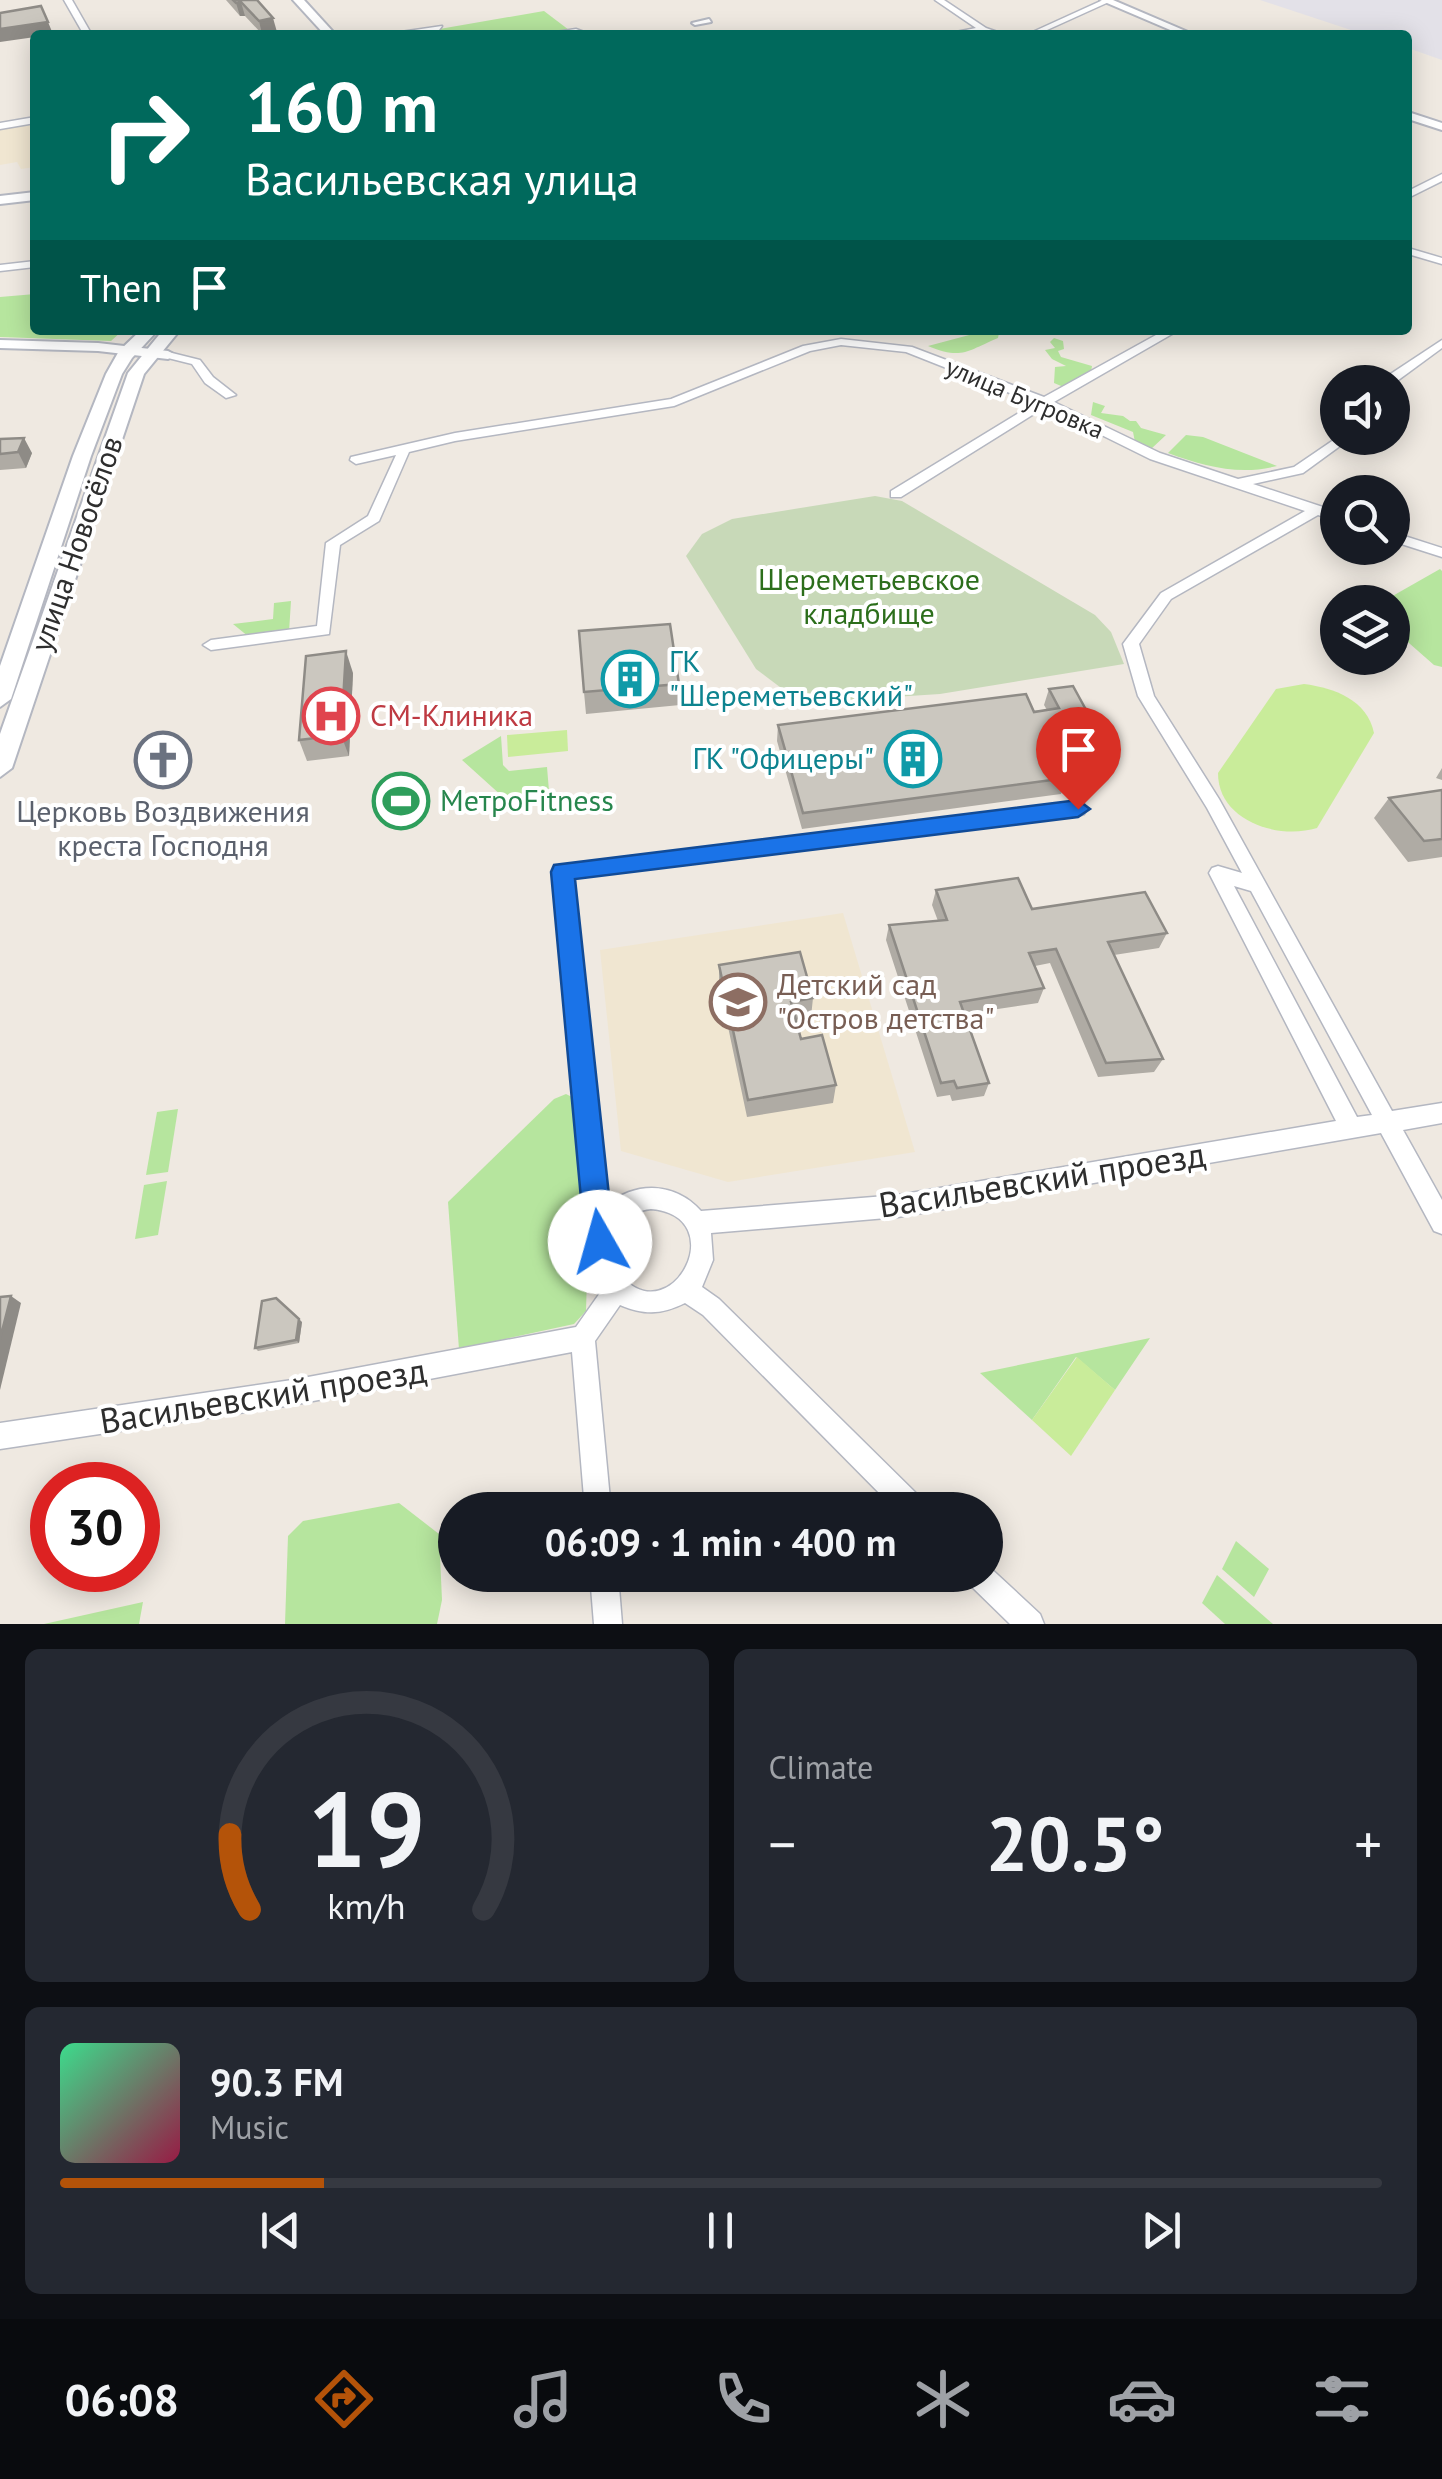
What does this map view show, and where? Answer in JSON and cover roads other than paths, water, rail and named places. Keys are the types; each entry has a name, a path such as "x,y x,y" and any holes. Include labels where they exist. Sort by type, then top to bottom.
{"main road":[{"path":"298,0 326,30"},
{"path":"287,8 307,30"},
{"name":"улица Новосёлов","path":"149,353 150,335"},
{"name":"улица Новосёлов","path":"0,768 136,373 167,335"},
{"name":"улица Новосёлов","path":"0,699 82,456 114,374 149,353"}],"street":[{"path":"68,0 85,30"},
{"path":"939,0 969,24 985,30"},
{"path":"1041,30 1106,0 1177,30"},
{"path":"695,24 709,21"},
{"path":"956,30 969,24"},
{"path":"425,30 438,28"},
{"path":"1412,116 1442,127"},
{"path":"0,126 30,121"},
{"path":"1412,193 1442,177"},
{"path":"0,200 30,197"},
{"path":"1412,252 1442,261"},
{"path":"0,268 30,265"},
{"path":"896,494 1045,402 1164,335"},
{"name":"улица Бугровка","path":"356,460 455,437 674,402 807,348 842,342 908,349 1045,402 1155,456 1320,511"},
{"path":"0,344 149,353 196,362 209,380 230,394"},
{"path":"1410,366 1442,344"},
{"path":"211,645 324,630 333,543 374,518 403,453"},
{"path":"1236,484 1298,470 1320,455"},
{"path":"1316,510 1166,596 1132,644 1146,696 1213,804 1442,1223"},
{"path":"1410,542 1442,552"},
{"path":"600,1242 614,1214 642,1198 672,1202 696,1223 702,1240 702,1258 684,1289 668,1299 632,1300 616,1291 605,1277 599,1260 562,872 1078,809"},
{"path":"1258,886 1218,873 1352,1130"},
{"name":"Васильевский проезд","path":"696,1223 898,1206 1442,1113"},
{"path":"684,1289 710,1308 897,1492"},
{"path":"596,1492 583,1338 616,1291"},
{"name":"Васильевский проезд","path":"0,1436 242,1403 583,1338"},
{"path":"605,1592 608,1624"},
{"path":"997,1592 1030,1624"}],"place":[{"name":"ГК \"Шереметьевский\"","path":"630,679"},
{"name":"СМ-Клиника","path":"331,716"},
{"name":"ГК \"Офицеры\"","path":"913,759"},
{"name":"Церковь Воздвижения креста Господня","path":"163,760"},
{"name":"МетроFitness","path":"401,801"},
{"name":"Детский сад \"Остров детства\"","path":"738,1002"}],"park label":[{"name":"Шереметьевское кладбище","path":"869,597"}]}
